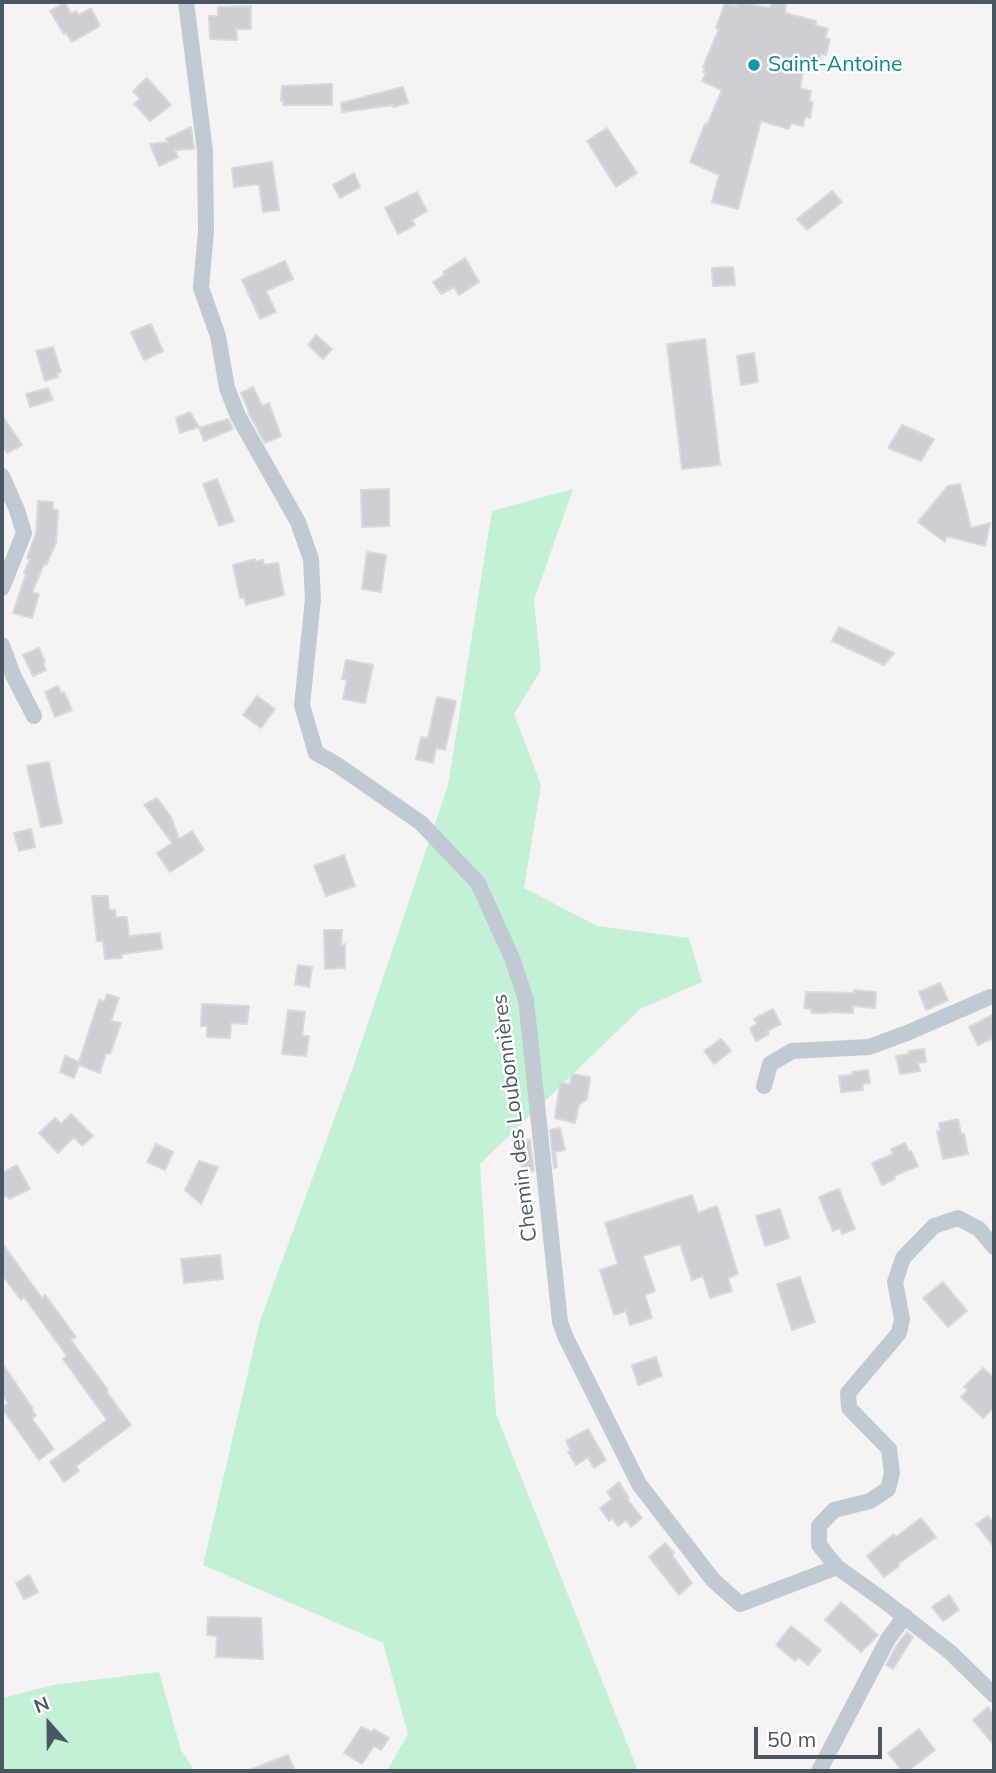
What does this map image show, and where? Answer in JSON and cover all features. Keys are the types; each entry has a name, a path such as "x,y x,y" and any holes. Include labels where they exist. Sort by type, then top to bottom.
{"street":[{"name":"Chemin des Loubonnières","path":"186,2 205,151 206,232 201,288 218,336 227,388 238,416 298,522 312,559 313,599 302,705 316,753 421,823 450,853 478,883 512,958 526,1000 560,1322 639,1484 713,1580 740,1604 837,1567"},
{"path":"2,476 24,533 2,588"},
{"path":"2,645 13,675 34,716"},
{"path":"764,1086 770,1064 792,1051 869,1047 990,997 994,998"},
{"path":"994,1247 979,1229 958,1218 934,1226 903,1258 895,1282 902,1319 899,1333 848,1393 849,1408 889,1449 892,1473 888,1489 870,1501 834,1510 819,1526 819,1545 837,1567 950,1652 994,1695"},
{"path":"819,1771 888,1639 905,1616"}],"green space":[{"path":"573,489 534,600 541,670 514,714 541,785 524,888 597,926 689,938 702,982 640,1009 480,1164 496,1414 638,1771 387,1771 408,1734 383,1643 203,1565 260,1321 351,1073 448,785 492,511"},
{"path":"159,1672 181,1750 195,1771 2,1771 2,1698 53,1685"}],"building":[{"path":"738,2 770,8 772,2 786,4 785,13 816,21 815,25 828,29 825,38 830,39 826,55 821,54 819,63 805,60 800,88 811,91 809,101 813,102 810,118 805,117 803,126 791,123 789,129 761,121 738,209 712,202 719,175 690,162 722,90 702,81 706,73 703,72 703,67 719,29 716,28 725,3 737,6"},
{"path":"65,3 71,14 76,11 79,15 91,8 100,26 72,42 50,11"},
{"path":"251,6 251,29 236,29 237,40 210,39 209,16 218,16 218,7"},
{"path":"147,78 171,105 150,121 134,104 140,99 133,91"},
{"path":"332,84 332,105 283,105 284,101 281,101 282,86"},
{"path":"403,87 408,103 342,112 341,103"},
{"path":"191,127 194,149 175,150 178,157 159,166 150,144 168,142 166,139"},
{"path":"607,128 637,173 616,187 587,141"},
{"path":"272,162 279,210 263,212 259,184 234,187 232,168"},
{"path":"354,173 360,187 340,198 333,185"},
{"path":"832,191 842,202 807,230 797,219"},
{"path":"417,192 427,211 412,220 415,225 398,234 385,208"},
{"path":"465,258 479,282 459,295 454,287 441,294 433,282"},
{"path":"285,261 293,279 266,291 276,312 260,319 242,280"},
{"path":"733,267 735,285 713,286 712,268"},
{"path":"151,324 163,351 144,360 131,332"},
{"path":"316,335 332,349 323,359 308,345"},
{"path":"705,339 720,465 682,469 667,344"},
{"path":"53,347 61,372 57,373 58,377 45,381 36,351"},
{"path":"754,353 758,382 741,385 737,356"},
{"path":"253,387 262,406 269,403 281,436 265,443 241,393"},
{"path":"48,388 53,400 30,407 26,394"},
{"path":"190,412 199,427 180,433 176,418"},
{"path":"2,415 22,445 7,453 2,445"},
{"path":"228,419 233,429 204,441 199,428"},
{"path":"902,425 934,439 921,461 888,448"},
{"path":"217,479 234,521 219,526 203,484"},
{"path":"960,484 971,528 990,523 985,546 946,536 945,542 918,522 948,486"},
{"path":"389,489 389,526 362,527 361,490"},
{"path":"38,501 53,502 53,509 58,510 56,543 32,592 39,594 32,618 13,613 36,533"},
{"path":"367,552 386,555 381,592 362,589"},
{"path":"255,559 255,562 263,560 264,565 278,563 284,595 246,605 244,597 240,598 233,565"},
{"path":"839,627 894,653 884,665 832,641"},
{"path":"39,648 46,670 33,676 23,655"},
{"path":"346,660 373,665 365,703 343,699 347,680 342,679"},
{"path":"58,686 61,693 64,692 72,710 55,717 45,692"},
{"path":"257,696 275,709 261,728 243,715"},
{"path":"437,697 456,701 445,750 436,748 433,763 416,759 421,737 428,738"},
{"path":"49,762 62,823 41,827 27,766"},
{"path":"157,798 171,817 179,839 192,831 204,850 170,872 157,853 172,843 144,805"},
{"path":"31,829 35,847 19,851 14,833"},
{"path":"344,855 355,886 326,896 314,866"},
{"path":"92,896 108,896 109,910 115,910 116,917 127,917 129,936 160,933 162,949 105,959 103,941 97,941"},
{"path":"324,930 342,930 341,945 345,944 345,968 325,969"},
{"path":"298,965 312,967 309,987 295,984"},
{"path":"940,983 948,1000 926,1010 919,992"},
{"path":"854,990 876,992 875,1008 853,1006 853,1013 811,1013 812,1009 804,1008 806,992 854,993"},
{"path":"107,994 119,998 111,1021 121,1023 110,1054 106,1053 100,1073 79,1065 74,1078 60,1072 65,1056 79,1062 99,1000 104,1002"},
{"path":"202,1004 249,1006 247,1024 231,1023 230,1038 207,1037 207,1026 201,1026"},
{"path":"773,1009 781,1024 756,1041 750,1028 757,1024 754,1019"},
{"path":"288,1010 305,1012 302,1036 309,1036 306,1056 282,1054"},
{"path":"994,1014 994,1038 978,1045 969,1027"},
{"path":"721,1039 731,1051 714,1064 704,1051"},
{"path":"924,1049 926,1062 918,1063 920,1071 900,1074 896,1056"},
{"path":"868,1070 870,1083 862,1084 863,1090 841,1092 839,1076"},
{"path":"572,1074 590,1077 587,1099 579,1105 575,1123 555,1118 560,1083 570,1084"},
{"path":"71,1114 93,1136 82,1146 74,1137 58,1153 39,1133 55,1118 61,1124"},
{"path":"958,1119 968,1154 943,1159 937,1131 940,1130 939,1123"},
{"path":"560,1128 565,1150 555,1152 557,1167 554,1168 550,1130"},
{"path":"530,1140 534,1171 523,1173 517,1142"},
{"path":"905,1143 918,1166 894,1176 895,1179 882,1185 872,1163 893,1154 891,1149"},
{"path":"156,1144 173,1152 165,1170 147,1162"},
{"path":"199,1161 218,1167 201,1204 185,1190"},
{"path":"17,1165 30,1189 9,1199 7,1196 2,1198 2,1173"},
{"path":"839,1189 855,1229 842,1234 840,1228 833,1231 819,1197"},
{"path":"692,1195 698,1213 717,1206 738,1274 728,1278 732,1291 710,1298 703,1276 692,1280 680,1244 643,1256 655,1291 645,1295 652,1318 630,1325 626,1311 614,1315 600,1270 618,1264 605,1223"},
{"path":"780,1209 789,1238 765,1246 756,1216"},
{"path":"2,1243 42,1298 45,1295 76,1337 71,1340 131,1425 76,1466 79,1471 64,1482 50,1462 107,1420 63,1359 67,1356 24,1297 21,1300 2,1275"},
{"path":"220,1255 223,1279 184,1283 181,1259"},
{"path":"800,1277 815,1322 792,1330 777,1284"},
{"path":"943,1282 967,1311 948,1327 923,1298"},
{"path":"656,1357 662,1376 638,1385 632,1365"},
{"path":"2,1363 33,1409 36,1415 32,1419 54,1449 39,1460 2,1408 8,1403 2,1394"},
{"path":"983,1368 994,1378 994,1407 983,1418 961,1397 968,1390 964,1387"},
{"path":"588,1429 606,1460 594,1468 588,1457 576,1465 568,1452 571,1451 566,1441"},
{"path":"619,1482 629,1498 627,1499 642,1518 631,1527 626,1520 618,1526 612,1518 609,1521 600,1508 612,1499 607,1492"},
{"path":"988,1516 994,1524 994,1547 976,1524"},
{"path":"921,1518 936,1537 884,1577 867,1556 894,1534 896,1537"},
{"path":"665,1543 692,1583 679,1595 649,1557"},
{"path":"29,1575 38,1592 24,1599 16,1583"},
{"path":"949,1595 959,1610 943,1621 932,1607"},
{"path":"841,1602 878,1635 861,1652 825,1620"},
{"path":"208,1617 261,1618 263,1659 216,1657 217,1636 207,1635"},
{"path":"791,1626 821,1650 808,1665 798,1657 795,1661 776,1645"},
{"path":"907,1632 913,1637 893,1669 886,1665"},
{"path":"988,1707 994,1715 994,1745 973,1720"},
{"path":"361,1727 372,1732 374,1729 389,1738 381,1750 374,1746 362,1764 344,1753"},
{"path":"919,1729 935,1750 908,1771 902,1771 888,1753"},
{"path":"288,1755 295,1771 249,1771 249,1770"}],"place":[{"name":"Saint-Antoine","path":"754,65"}]}
